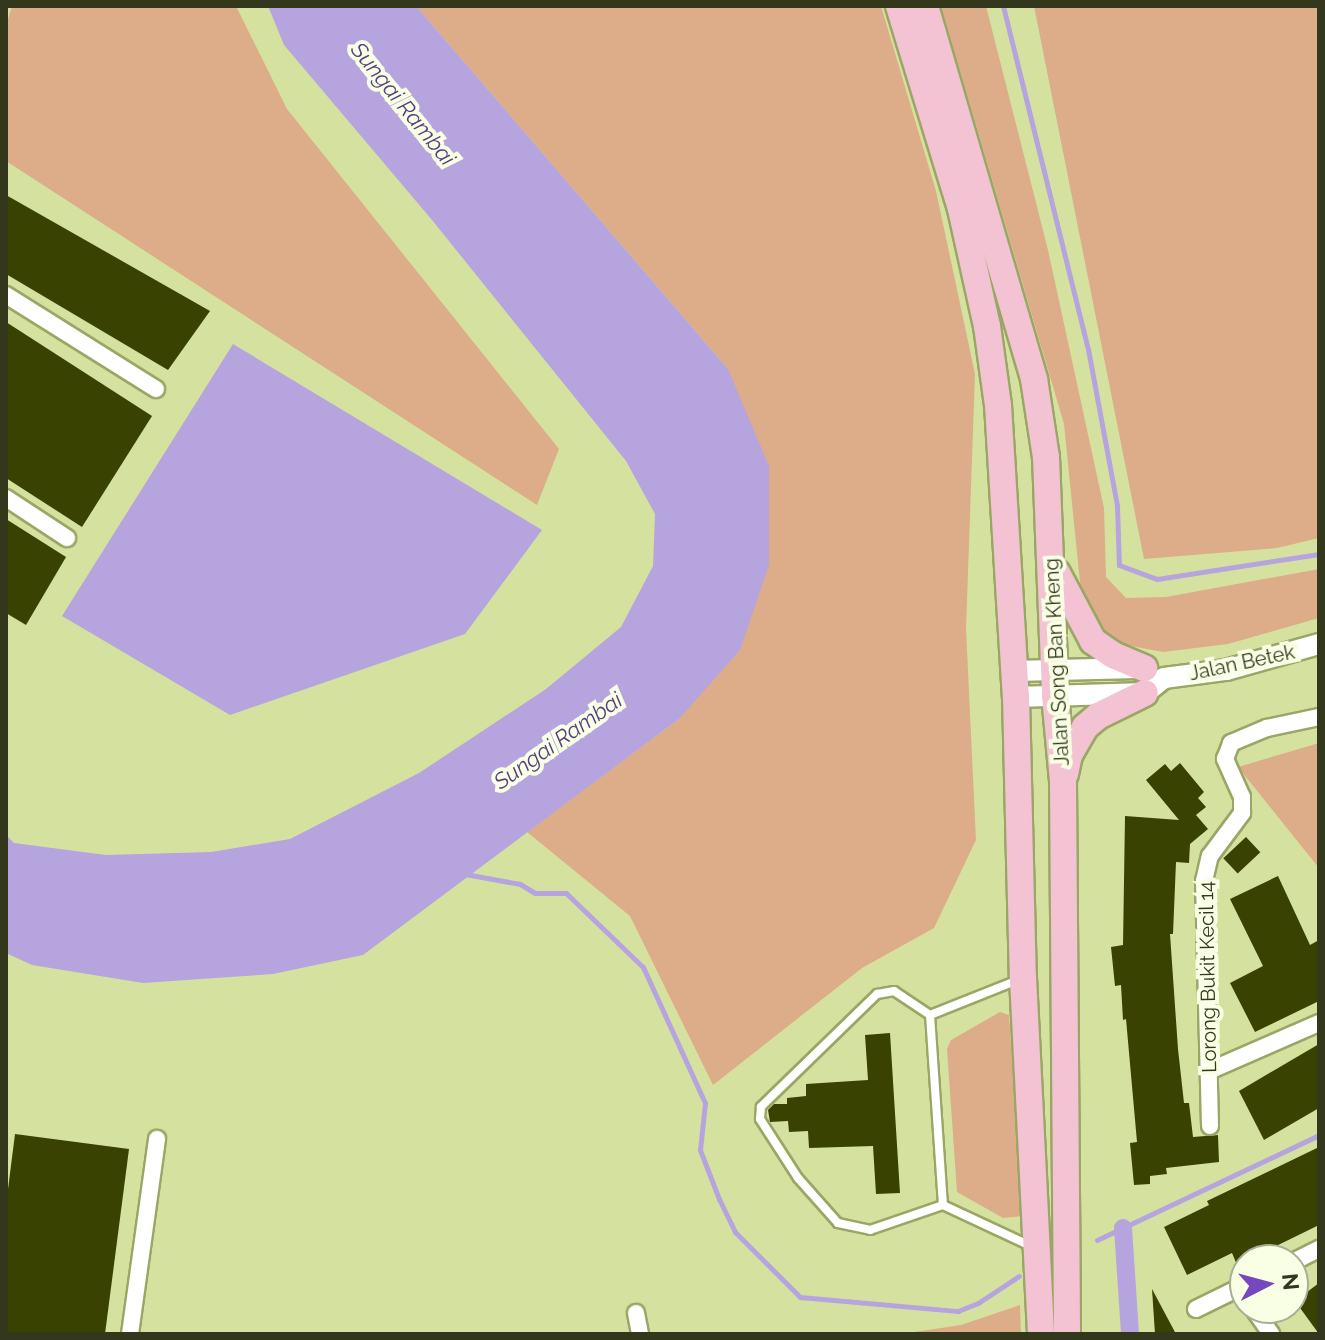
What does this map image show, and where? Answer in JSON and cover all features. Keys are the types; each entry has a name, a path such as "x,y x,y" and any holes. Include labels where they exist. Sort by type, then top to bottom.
{"main road":[{"path":"899,6 961,209 987,326 1005,478 1016,697 1023,978 1041,1334"},
{"name":"Jalan Song Ban Kheng","path":"925,6 1034,379 1046,457 1052,558 1053,669 1063,782 1067,1334"},
{"path":"1052,558 1065,593 1093,641 1151,680 1085,727 1069,755 1063,782"}],"street":[{"path":"6,295 156,389"},
{"path":"6,498 67,538"},
{"name":"Jalan Betek","path":"1016,697 1055,695 1226,670 1319,644"},
{"name":"Jalan Betek","path":"1014,671 1053,669 1151,680"},
{"name":"Lorong Bukit Kecil 14","path":"1210,1126 1204,881 1210,856 1242,813 1242,797 1225,759 1231,743 1267,728 1319,717"},
{"path":"1209,1071 1319,1023"},
{"path":"130,1334 157,1139"},
{"path":"1196,1309 1229,1295"},
{"path":"636,1313 640,1334"}],"lane":[{"path":"930,1015 1023,978"},
{"path":"930,1015 894,991 877,994 761,1107 760,1119 798,1178 838,1223 870,1230 943,1205 1038,1249"},
{"path":"930,1015 943,1205"}],"shaded area":[{"path":"12,6 236,6 287,109 559,449 537,505 6,161 6,26"},
{"path":"416,6 881,6 936,191 975,374 966,629 976,840 934,928 862,968 713,1085 630,916 527,832 679,719 728,369"},
{"path":"941,6 986,6 1048,250 1104,508 1106,577 1126,598 1166,597 1319,569 1319,618 1228,644 1163,652 1115,643 1098,627 1081,592 1064,424"},
{"path":"1034,6 1319,6 1319,538 1277,548 1144,559"},
{"path":"1319,743 1319,868 1238,767"},
{"path":"1000,1012 1009,1015 1023,1216 1003,1218 957,1192 947,1049 951,1040"},
{"path":"1020,1305 1021,1334 901,1334 961,1325"}],"water":[{"name":"Sungai Rambai","path":"268,6 416,6 728,369 769,466 769,565 740,650 679,719 363,955 273,974 143,983 32,965 6,953 6,835 14,843 106,855 211,852 290,839 419,773 546,689 621,627 653,566 655,514 626,461 432,220 284,45"},
{"path":"233,344 542,530 465,634 230,715 62,616"}],"building":[{"path":"6,195 210,311 168,370 6,274"},
{"path":"6,322 152,416 82,527 6,478"},
{"path":"6,519 66,557 26,625 6,613"},
{"path":"1180,763 1204,792 1198,798 1206,807 1196,815 1208,829 1190,844 1189,863 1176,862 1173,934 1170,934 1178,1049 1184,1103 1189,1103 1193,1137 1218,1135 1219,1162 1166,1168 1167,1174 1150,1176 1150,1184 1134,1185 1130,1143 1137,1142 1126,1019 1123,1020 1121,985 1115,986 1111,947 1123,945 1125,816 1179,820 1146,780 1165,764 1171,771"},
{"path":"1246,837 1260,852 1238,874 1223,858"},
{"path":"1278,876 1310,945 1319,940 1319,1001 1255,1032 1230,983 1263,966 1230,899"},
{"path":"890,1033 900,1193 876,1194 873,1146 809,1148 808,1131 789,1132 788,1121 770,1122 768,1110 774,1104 787,1104 787,1098 806,1096 806,1084 868,1080 865,1035"},
{"path":"1319,1044 1319,1108 1264,1140 1239,1091"},
{"path":"15,1134 129,1149 105,1334 6,1334 6,1205"},
{"path":"1319,1147 1319,1225 1280,1244 1229,1244 1229,1254 1187,1275 1164,1227 1209,1205 1207,1201"},
{"path":"1319,1283 1319,1334 1309,1320 1309,1290"},
{"path":"1152,1289 1176,1334 1155,1334"}],"waterway":[{"path":"1003,6 1088,349 1117,506 1119,565 1157,579 1319,554"},
{"path":"465,874 520,884 535,893 566,893 643,967 705,1103 700,1150 719,1199 735,1232 800,1297 958,1311 978,1303 1019,1276"},
{"path":"1097,1240 1319,1135"},
{"path":"1123,1228 1130,1334"}]}
